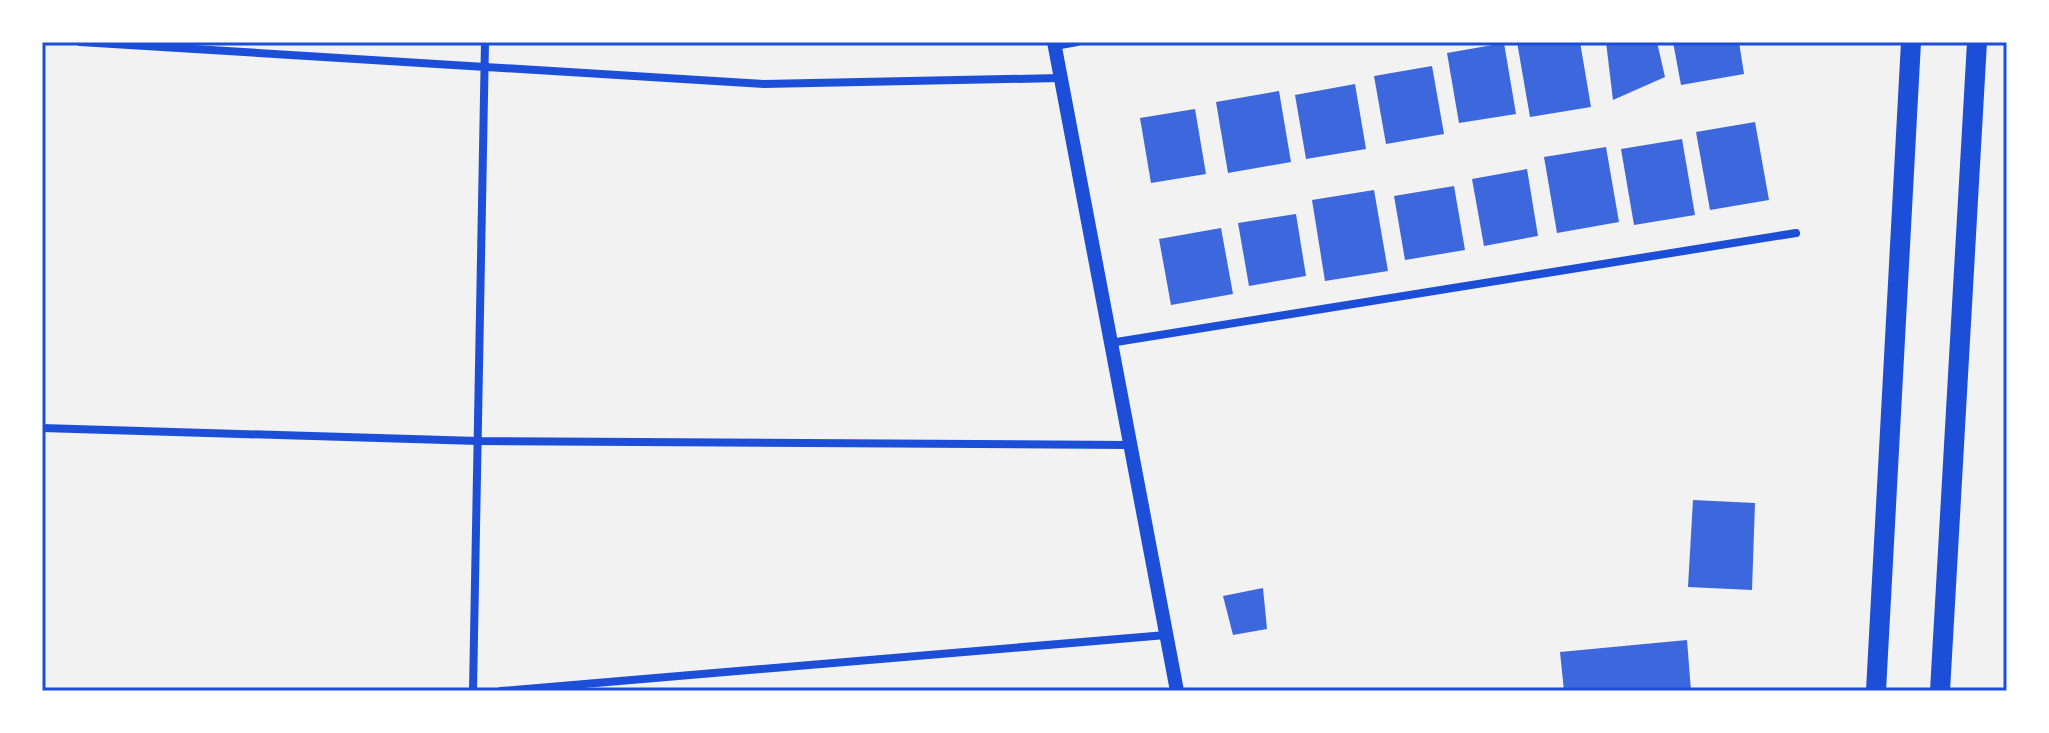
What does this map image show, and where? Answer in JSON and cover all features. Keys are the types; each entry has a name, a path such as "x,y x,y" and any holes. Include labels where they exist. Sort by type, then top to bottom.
{"main road":[{"path":"1876,691 1911,42"},
{"path":"1940,691 1977,42"}],"street":[{"path":"80,42 764,84 1060,78"},
{"path":"473,691 485,42"},
{"path":"1077,42 1054,44 1177,691"},
{"path":"1110,343 1796,233"},
{"path":"42,428 478,441 1129,445"},
{"path":"501,691 1166,635"}],"building":[{"path":"1517,42 1580,42 1591,107 1530,117"},
{"path":"1606,42 1657,42 1665,77 1613,100"},
{"path":"1673,42 1739,42 1744,74 1681,85"},
{"path":"1504,43 1516,114 1459,123 1447,53"},
{"path":"1432,66 1444,134 1386,144 1374,76"},
{"path":"1355,84 1366,149 1306,159 1295,95"},
{"path":"1279,91 1291,162 1228,173 1216,102"},
{"path":"1195,109 1206,174 1151,183 1140,118"},
{"path":"1755,122 1769,200 1710,210 1696,132"},
{"path":"1682,139 1695,215 1634,225 1621,149"},
{"path":"1606,147 1619,222 1557,233 1544,157"},
{"path":"1527,169 1538,236 1484,246 1472,179"},
{"path":"1454,186 1465,250 1405,260 1394,196"},
{"path":"1374,190 1388,271 1325,281 1312,200"},
{"path":"1296,214 1306,276 1249,286 1238,223"},
{"path":"1221,228 1233,294 1171,305 1159,239"},
{"path":"1693,500 1755,503 1752,590 1688,587"},
{"path":"1263,588 1267,629 1233,635 1223,596"},
{"path":"1687,640 1691,691 1564,691 1560,652"}]}
